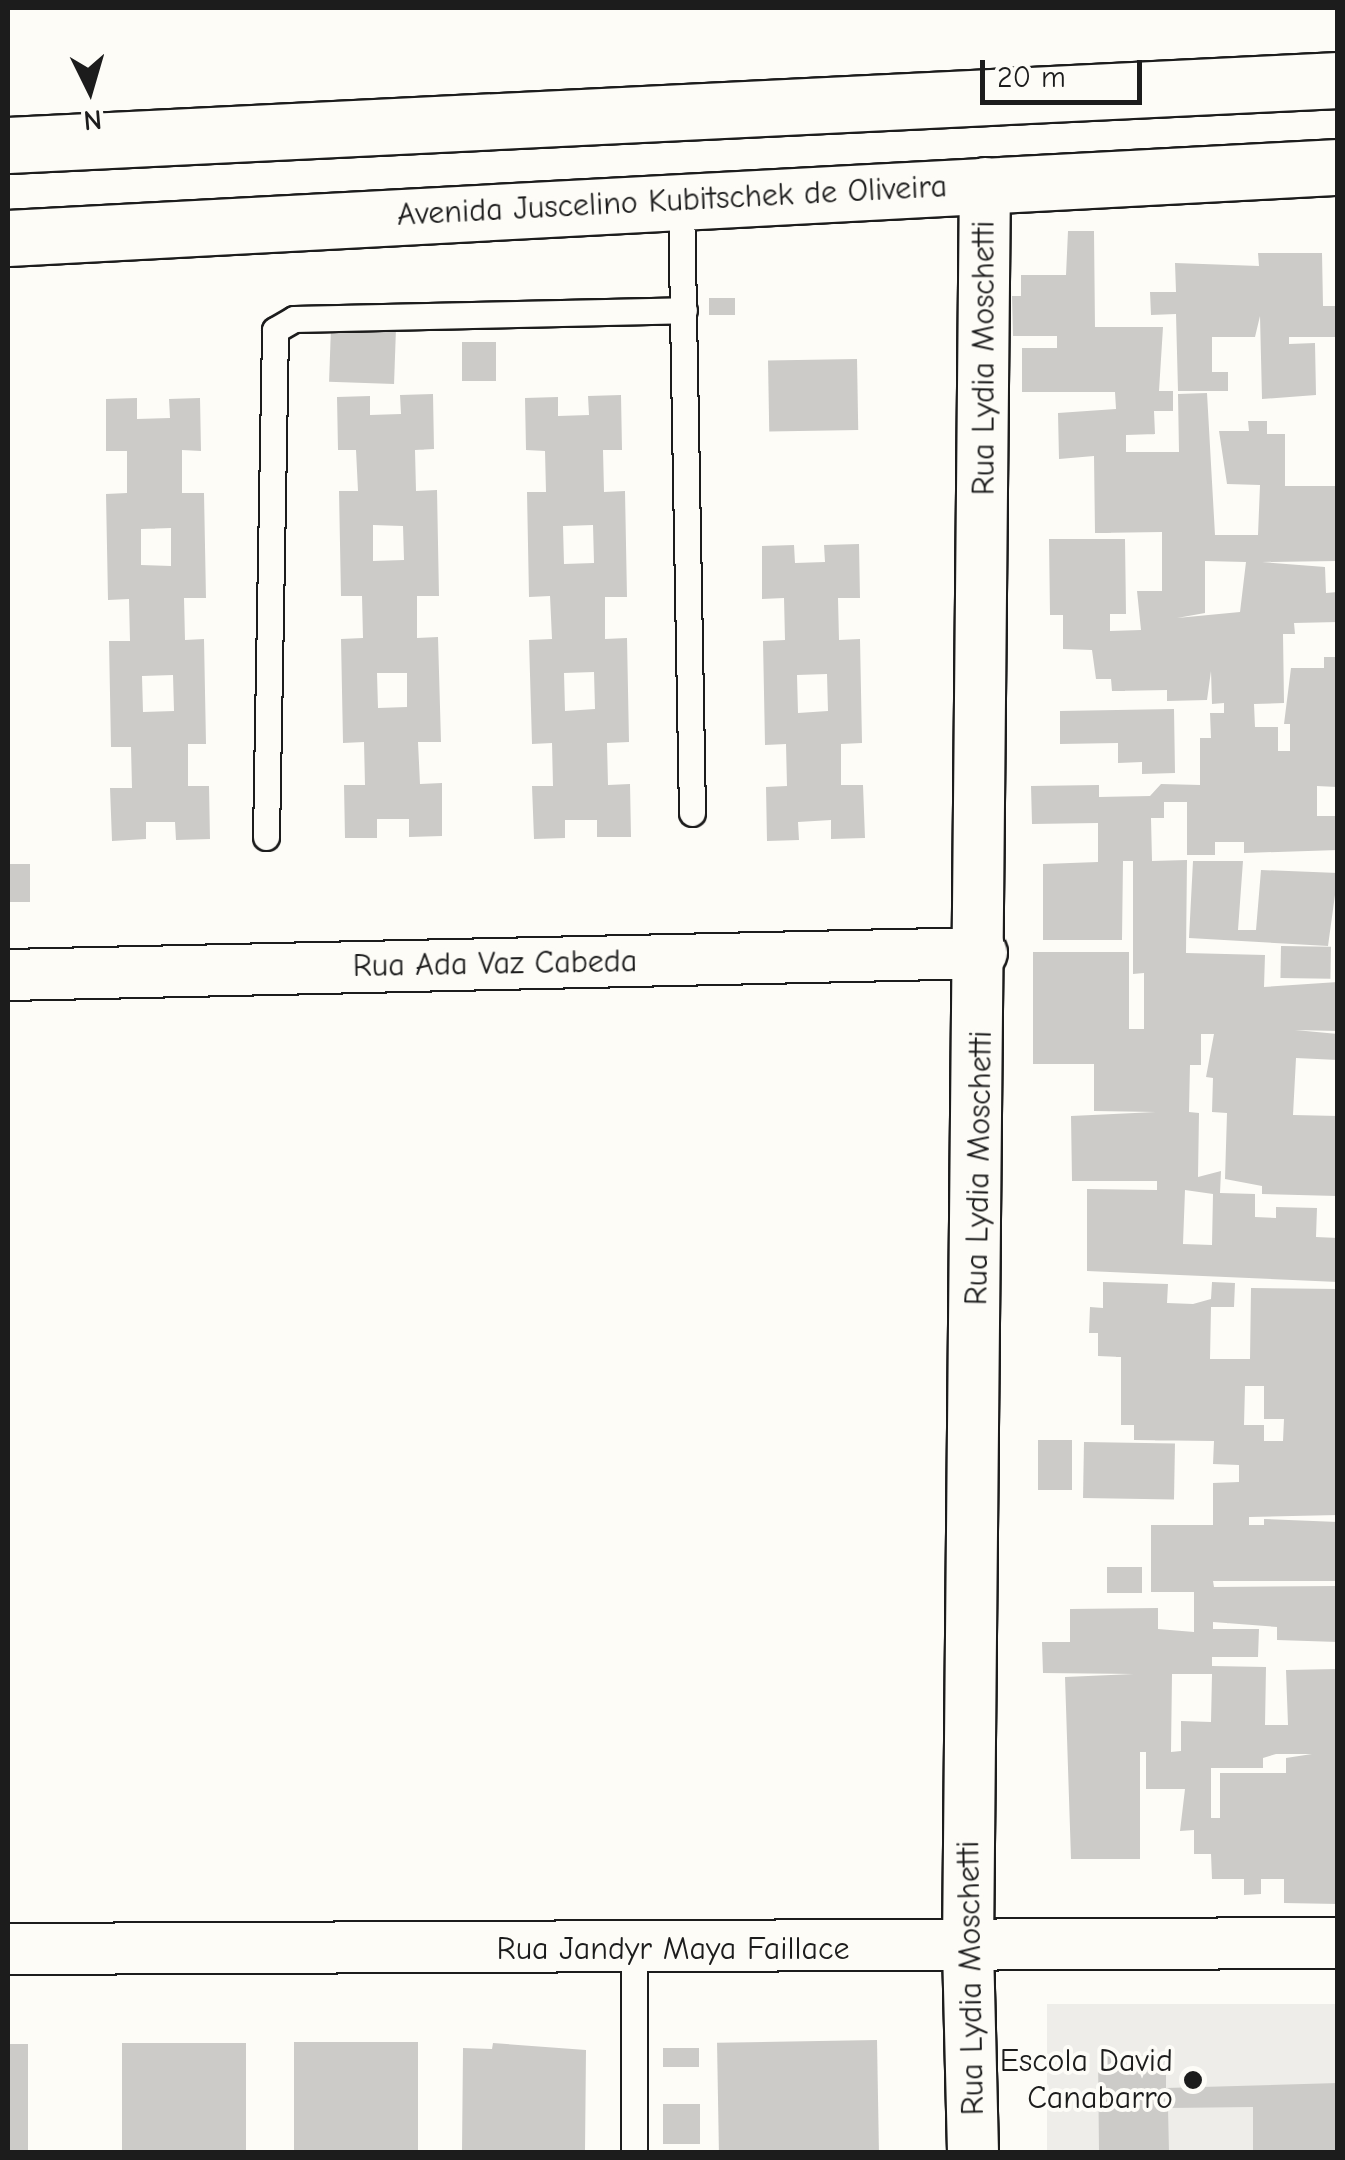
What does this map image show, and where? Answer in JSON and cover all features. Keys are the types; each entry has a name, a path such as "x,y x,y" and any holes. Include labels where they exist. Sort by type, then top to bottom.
{"main road":[{"path":"8,145 1338,80"},
{"name":"Avenida Juscelino Kubitschek de Oliveira","path":"8,238 1338,166"}],"street":[{"name":"Rua Lydia Moschetti","path":"973,2152 968,1949 982,954 985,183"},
{"name":"Rua Ada Vaz Cabeda","path":"8,974 982,954"},
{"name":"Rua Jandyr Maya Faillace","path":"8,1948 968,1949 1338,1943"}],"lane":[{"path":"681,201 692,813"},
{"path":"266,837 275,330 294,319 684,310"},
{"path":"634,1950 634,2152"}],"shaded area":[{"name":"Escola David Canabarro","path":"1047,2004 1337,2004 1337,2152 1047,2152"}],"building":[{"path":"1068,231 1094,231 1095,327 1163,327 1159,391 1173,391 1173,411 1154,411 1155,434 1126,435 1126,452 1179,452 1178,394 1207,393 1215,535 1258,535 1260,485 1227,484 1219,431 1249,431 1248,421 1267,421 1267,434 1285,434 1285,486 1338,486 1337,561 1262,562 1325,567 1326,593 1338,592 1338,622 1294,623 1295,634 1283,634 1284,703 1254,704 1255,727 1278,727 1278,751 1290,751 1290,724 1284,724 1291,668 1324,668 1324,657 1338,657 1337,787 1317,786 1317,816 1338,816 1338,850 1244,853 1244,842 1215,842 1215,855 1187,855 1187,802 1164,802 1164,818 1151,818 1152,861 1187,860 1186,953 1265,955 1264,987 1338,982 1338,1031 1295,1030 1338,1034 1338,1060 1296,1058 1293,1115 1338,1116 1337,1196 1262,1194 1262,1186 1225,1179 1227,1113 1212,1112 1213,1078 1206,1077 1214,1034 1201,1034 1201,1065 1190,1065 1189,1112 1199,1113 1198,1177 1221,1171 1220,1193 1255,1194 1255,1217 1276,1218 1276,1207 1317,1208 1316,1237 1338,1238 1338,1282 1087,1271 1087,1189 1157,1190 1157,1181 1072,1181 1071,1116 1156,1112 1094,1111 1094,1064 1033,1064 1033,952 1129,952 1129,1029 1144,1029 1144,973 1133,974 1133,861 1123,861 1122,940 1043,940 1043,864 1098,862 1098,823 1032,824 1031,786 1099,785 1099,797 1150,796 1161,784 1200,785 1200,738 1211,738 1210,713 1224,713 1224,703 1212,704 1211,671 1207,700 1167,701 1167,690 1112,691 1111,679 1096,679 1092,650 1063,649 1063,615 1050,615 1049,539 1125,539 1126,614 1110,614 1110,631 1141,630 1137,591 1162,591 1162,532 1095,533 1094,456 1059,459 1058,413 1116,409 1115,392 1022,392 1022,348 1057,348 1057,336 1013,336 1012,296 1021,296 1021,275 1066,275","holes":["1205,561 1246,562 1240,612 1177,618 1205,613","1185,1190 1213,1194 1212,1245 1183,1244"]},
{"path":"1258,253 1322,253 1323,306 1336,306 1336,337 1289,337 1289,344 1315,343 1316,395 1262,399 1260,316 1255,337 1212,337 1212,372 1228,372 1228,391 1178,391 1176,314 1151,315 1150,292 1176,292 1175,263 1259,266"},
{"path":"709,298 735,298 735,315 709,315"},
{"path":"331,326 396,328 394,384 329,382"},
{"path":"462,342 496,342 496,381 462,381"},
{"path":"857,359 858,430 769,432 768,361"},
{"path":"433,394 434,449 415,450 416,491 437,490 439,596 417,596 417,638 438,637 441,742 418,742 420,784 442,783 442,836 409,837 409,819 377,819 377,838 345,838 344,785 365,785 364,742 343,743 341,639 363,638 362,596 341,596 339,491 358,491 356,450 338,450 337,397 370,396 370,415 401,414 400,395","holes":["373,525 403,526 404,560 373,561","377,673 407,673 407,707 378,708"]},
{"path":"621,395 622,450 603,450 604,492 625,491 627,597 605,597 605,639 627,638 629,742 607,743 608,785 630,784 631,837 597,837 597,820 565,820 565,838 534,839 532,786 553,786 552,743 532,744 529,640 552,639 550,596 529,597 527,492 546,492 545,451 526,450 525,398 558,397 558,416 589,415 588,396","holes":["593,525 594,563 564,564 563,526","594,672 595,709 565,711 564,673"]},
{"path":"137,398 137,419 170,418 169,399 200,398 201,451 182,450 182,493 204,493 206,598 184,598 185,640 204,639 206,744 188,744 188,786 209,786 210,839 176,840 175,822 146,822 146,839 112,841 110,788 132,788 131,747 111,747 109,641 130,641 129,599 108,600 106,494 127,493 127,451 106,451 106,399","holes":["171,528 171,566 141,565 141,529","173,675 174,711 143,712 142,676"]},
{"path":"859,544 860,598 838,598 839,640 860,639 862,743 841,744 841,785 863,785 865,838 831,839 831,820 798,822 799,840 767,841 766,787 787,786 786,744 765,745 763,641 785,640 784,598 762,599 762,546 794,545 795,563 825,562 824,545","holes":["827,674 828,711 798,713 797,675"]},
{"path":"1174,709 1175,773 1142,774 1142,762 1118,763 1118,743 1060,744 1060,711"},
{"path":"1193,861 1243,861 1238,930 1256,930 1261,870 1338,873 1328,946 1189,938"},
{"path":"8,864 30,864 30,902 8,902"},
{"path":"1281,946 1331,947 1330,979 1280,978"},
{"path":"1103,1282 1168,1284 1167,1303 1193,1304 1211,1299 1212,1282 1235,1283 1234,1307 1211,1307 1210,1359 1250,1359 1251,1288 1338,1289 1338,1515 1249,1517 1249,1525 1264,1525 1264,1519 1338,1522 1338,1581 1213,1581 1214,1587 1338,1586 1338,1642 1277,1640 1277,1627 1213,1622 1213,1629 1259,1629 1258,1657 1212,1657 1212,1666 1266,1667 1265,1725 1288,1725 1286,1670 1338,1669 1338,1904 1284,1903 1284,1879 1261,1879 1261,1894 1244,1895 1244,1879 1212,1879 1211,1854 1194,1854 1194,1830 1180,1831 1185,1789 1146,1789 1146,1752 1140,1752 1140,1859 1071,1859 1065,1677 1134,1674 1043,1673 1042,1642 1070,1642 1070,1609 1158,1608 1158,1629 1194,1632 1194,1592 1151,1592 1151,1525 1213,1525 1213,1483 1239,1482 1239,1465 1213,1464 1214,1441 1134,1440 1134,1425 1121,1425 1121,1357 1098,1356 1098,1333 1089,1333 1090,1307 1103,1308","holes":["1245,1386 1264,1386 1264,1419 1284,1419 1283,1441 1264,1441 1264,1425 1244,1425","1172,1674 1212,1674 1211,1722 1181,1721 1181,1751 1171,1752","1312,1754 1286,1758 1286,1773 1220,1773 1220,1818 1211,1818 1211,1768 1263,1768 1263,1758"]},
{"path":"1038,1440 1072,1440 1072,1490 1038,1490"},
{"path":"1084,1442 1175,1444 1174,1500 1083,1498"},
{"path":"1107,1567 1142,1567 1142,1593 1107,1593"},
{"path":"877,2040 879,2152 719,2152 717,2043"},
{"path":"294,2042 418,2042 418,2152 294,2152"},
{"path":"122,2043 246,2043 246,2152 122,2152"},
{"path":"493,2043 586,2050 585,2152 462,2152 463,2048 492,2049"},
{"path":"8,2044 28,2044 28,2152 8,2152"},
{"path":"663,2048 699,2048 699,2067 663,2067"},
{"path":"1166,2055 1166,2088 1338,2083 1338,2152 1253,2152 1253,2107 1168,2108 1169,2152 1099,2152 1098,2056"},
{"path":"663,2104 700,2104 700,2144 663,2144"}],"place":[{"name":"Escola David Canabarro","path":"1193,2080"}]}
